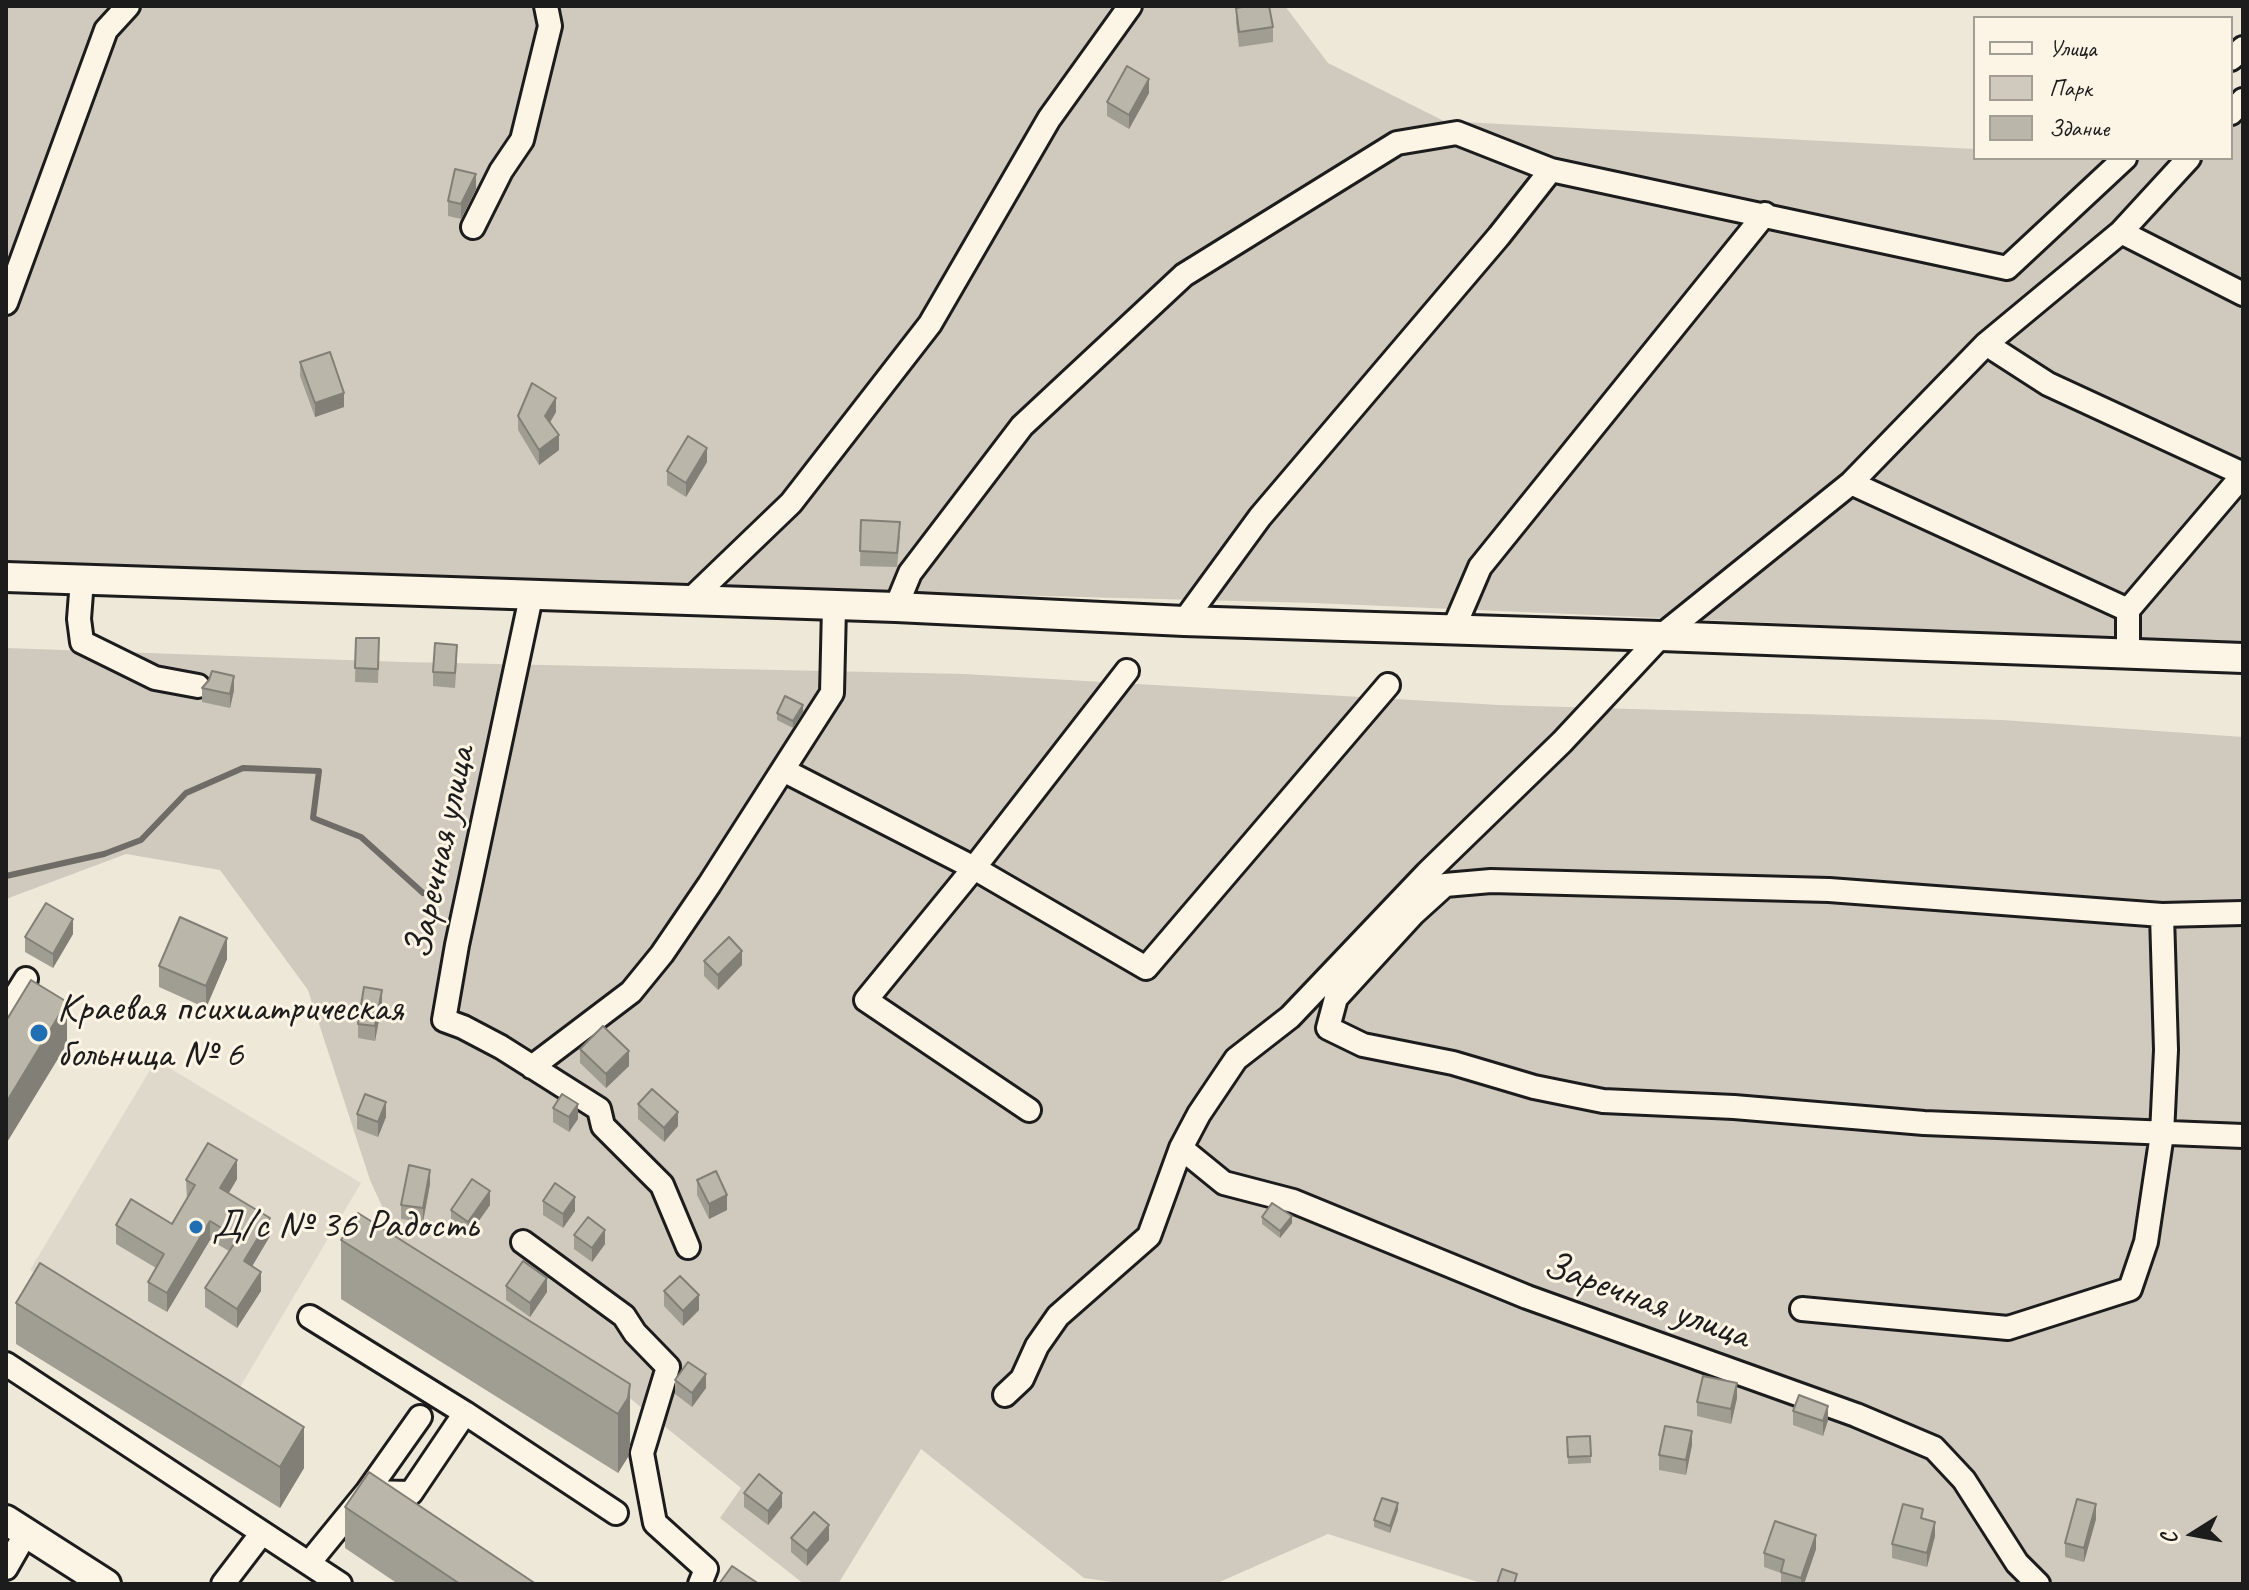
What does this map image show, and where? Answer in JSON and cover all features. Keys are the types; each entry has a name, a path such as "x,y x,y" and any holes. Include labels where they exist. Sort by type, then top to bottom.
{"main road":[{"path":"6,577 2243,658"},
{"path":"16,1527 106,1584"}],"street":[{"path":"6,303 106,30 128,6"},
{"path":"473,227 501,171 522,140 550,26 546,6"},
{"path":"688,602 791,503 930,324 1049,119 1130,6"},
{"path":"896,607 910,573 1022,426 1184,275 1397,143 1457,133 1551,170 2007,268 2123,160"},
{"path":"1005,1395 1022,1379 1037,1346 1058,1316 1149,1236 1181,1148 1199,1114 1236,1059 1290,1017 1427,873 1562,742 1661,636 1851,483 1986,344 2121,232 2187,160"},
{"path":"1184,621 1260,517 1499,236 1551,170"},
{"path":"1453,630 1480,567 1765,214"},
{"path":"2121,232 2243,294"},
{"path":"1986,344 2048,384 2243,474 2128,610 2128,654"},
{"path":"1851,483 2128,610"},
{"path":"82,580 79,619 82,642 155,678 198,686"},
{"name":"Заречная улица","path":"531,597 444,1020 476,1033 599,1109 603,1126 662,1185 688,1247"},
{"path":"532,1067 631,992 662,954 709,885 832,693 834,607"},
{"path":"1029,1110 866,1000 974,868 1127,671"},
{"path":"783,770 974,868 1146,968 1388,685"},
{"path":"2243,913 2162,915 1829,890 1491,881 1445,885 1413,914 1336,998 1328,1028 1363,1045 1453,1063 1534,1087 1603,1101 1734,1107 1924,1123 2243,1136"},
{"path":"1802,1309 2008,1328 2130,1289 2146,1242 2162,1134 2166,1050 2162,915"},
{"path":"6,1011 26,979"},
{"name":"Заречная улица","path":"1181,1148 1224,1183 1293,1201 1527,1297 1856,1415 1934,1448 1964,1480 2017,1563 2038,1584"},
{"path":"523,1242 624,1316 635,1333 668,1367 642,1453 655,1523 706,1569 700,1584"},
{"path":"310,1317 465,1413 616,1513"},
{"path":"6,1364 340,1584"},
{"path":"367,1492 411,1493 465,1413"},
{"path":"309,1563 367,1492 420,1417"},
{"path":"6,1568 16,1527"},
{"path":"223,1584 262,1533"}],"shaded area":[{"name":"Д/с № 36 Радость","path":"156,1060 361,1183 236,1394 30,1270"}],"green space":[{"path":"6,6 1285,6 1328,63 1444,121 1973,149 1973,160 2233,160 2233,98 2243,94 2243,643 1314,603 692,587 6,562"},
{"path":"6,648 403,662 965,674 1499,705 2002,720 2243,737 2243,1584 1484,1584 1328,1534 1215,1584 1126,1584 1084,1578 921,1449 838,1584 804,1584 720,1518 741,1488 611,1383 409,1265 370,1180 308,990 220,870 126,854 6,899"}],"building":[{"path":"1269,6 1273,27 1239,32 1236,8"},
{"path":"1127,66 1149,79 1129,115 1107,102"},
{"path":"455,169 476,174 461,204 448,201"},
{"path":"330,352 344,393 315,403 300,362"},
{"path":"532,383 556,398 545,416 559,435 539,450 518,416"},
{"path":"688,436 707,448 686,483 667,471"},
{"path":"861,520 900,522 897,553 860,551"},
{"path":"356,638 379,638 378,669 355,668"},
{"path":"435,643 457,645 455,673 433,672"},
{"path":"212,671 234,676 230,694 202,688"},
{"path":"785,696 803,705 793,721 777,713"},
{"path":"46,903 73,919 53,954 25,937"},
{"path":"180,917 227,938 206,986 159,966"},
{"path":"729,937 742,951 718,975 704,961"},
{"path":"31,980 67,1002 6,1103 6,1021"},
{"path":"364,987 382,990 375,1026 358,1024"},
{"path":"603,1026 629,1051 606,1074 580,1049"},
{"path":"652,1089 678,1112 664,1128 638,1104"},
{"path":"365,1094 386,1102 378,1122 357,1114"},
{"path":"562,1094 578,1104 569,1117 553,1108"},
{"path":"208,1143 237,1160 220,1188 270,1218 244,1261 261,1272 237,1309 205,1288 238,1238 210,1221 167,1293 148,1282 164,1254 116,1225 131,1199 172,1224 195,1185 186,1180"},
{"path":"409,1165 430,1170 423,1208 401,1205"},
{"path":"716,1171 727,1195 709,1204 697,1180"},
{"path":"472,1179 490,1191 468,1222 451,1210"},
{"path":"555,1183 575,1197 563,1214 543,1201"},
{"path":"1272,1203 1292,1216 1280,1231 1262,1217"},
{"path":"358,1213 630,1384 628,1398 618,1414 341,1240"},
{"path":"588,1217 605,1230 592,1248 574,1235"},
{"path":"523,1261 547,1278 530,1303 506,1286"},
{"path":"40,1263 304,1427 280,1467 16,1303"},
{"path":"680,1276 699,1295 683,1311 664,1291"},
{"path":"688,1362 706,1374 692,1393 675,1380"},
{"path":"1703,1376 1737,1383 1731,1409 1697,1402"},
{"path":"1799,1395 1828,1406 1823,1421 1793,1411"},
{"path":"1665,1426 1692,1431 1686,1460 1659,1455"},
{"path":"1590,1436 1591,1456 1568,1457 1567,1437"},
{"path":"369,1472 536,1584 460,1584 345,1507"},
{"path":"759,1474 782,1493 768,1511 744,1493"},
{"path":"1382,1498 1398,1503 1390,1526 1374,1520"},
{"path":"2077,1499 2096,1504 2084,1548 2065,1543"},
{"path":"1903,1504 1923,1509 1921,1518 1935,1522 1927,1553 1892,1544"},
{"path":"814,1512 829,1525 807,1551 791,1538"},
{"path":"1775,1521 1816,1535 1801,1578 1781,1572 1784,1560 1764,1553"},
{"path":"732,1566 759,1584 719,1584"},
{"path":"1502,1569 1517,1574 1514,1584 1497,1584"}],"waterway":[{"path":"6,876 104,854 141,840 186,793 243,768 319,771 313,818 361,837 423,893"}],"place":[{"name":"Краевая психиатрическая больница № 6","path":"39,1033"},
{"name":"Д/с № 36 Радость","path":"196,1227"}]}
